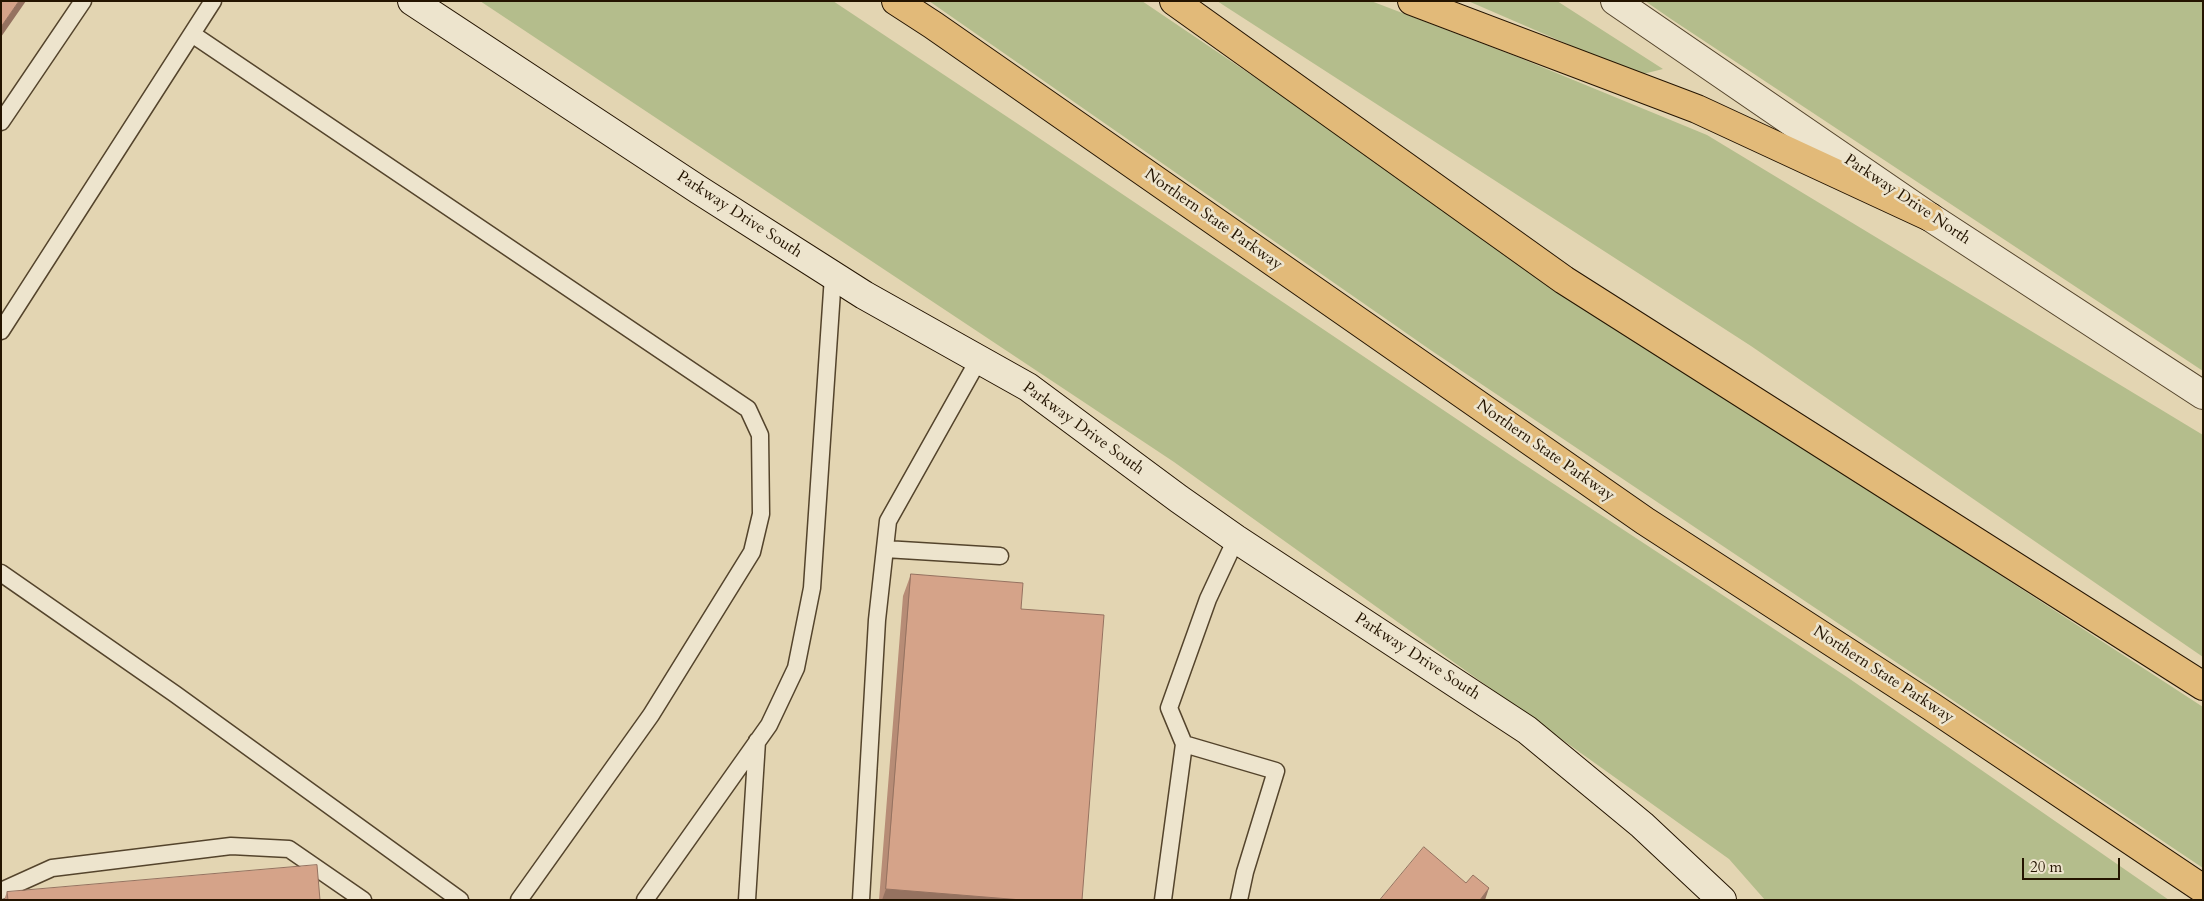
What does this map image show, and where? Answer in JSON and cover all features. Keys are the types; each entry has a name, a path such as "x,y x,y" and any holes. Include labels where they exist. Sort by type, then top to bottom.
{"highway":[{"name":"Northern State Parkway","path":"896,1 1645,521 1932,707 2203,890"},
{"path":"1174,1 1564,280 2203,686"},
{"path":"1412,1 1697,109 1930,217"}],"street":[{"name":"Parkway Drive South","path":"412,1 864,296 1028,386 1178,499 1236,539 1527,730 1642,824 1722,900"},
{"name":"Parkway Drive North","path":"1615,1 1930,217 2203,395"}],"lane":[{"path":"1,122 83,1"},
{"path":"1,331 213,1"},
{"path":"192,34 748,409 760,436 761,514 752,552 651,715 519,900"},
{"path":"645,900 769,725 796,668 812,588 833,276"},
{"path":"861,900 876,620 888,520 979,359"},
{"path":"1163,900 1184,744 1169,708 1208,599 1236,539"},
{"path":"885,549 1000,556"},
{"path":"1,572 175,694 460,900"},
{"path":"747,900 757,742"},
{"path":"1184,744 1276,771 1245,872 1239,900"},
{"path":"1,891 52,868 231,846 289,849 363,900"}],"green space":[{"path":"480,1 833,1 1522,463 1847,677 2169,900 1765,900 1729,859 1174,462"},
{"path":"929,1 1142,1 1757,417 2203,707 2203,868 1432,351"},
{"path":"1217,1 1371,1 1520,58 1707,135 2203,435 2203,657 1751,346"},
{"path":"1468,1 1557,1 1663,69 1639,75"},
{"path":"1645,1 2203,1 2203,371 1671,19"}],"building":[{"path":"1,1 19,1 1,27"},
{"path":"911,574 1023,583 1021,609 1104,615 1082,900 1022,900 886,889"},
{"path":"1424,847 1466,883 1473,875 1489,888 1480,900 1380,900"},
{"path":"317,865 320,900 8,900 7,892"}]}
